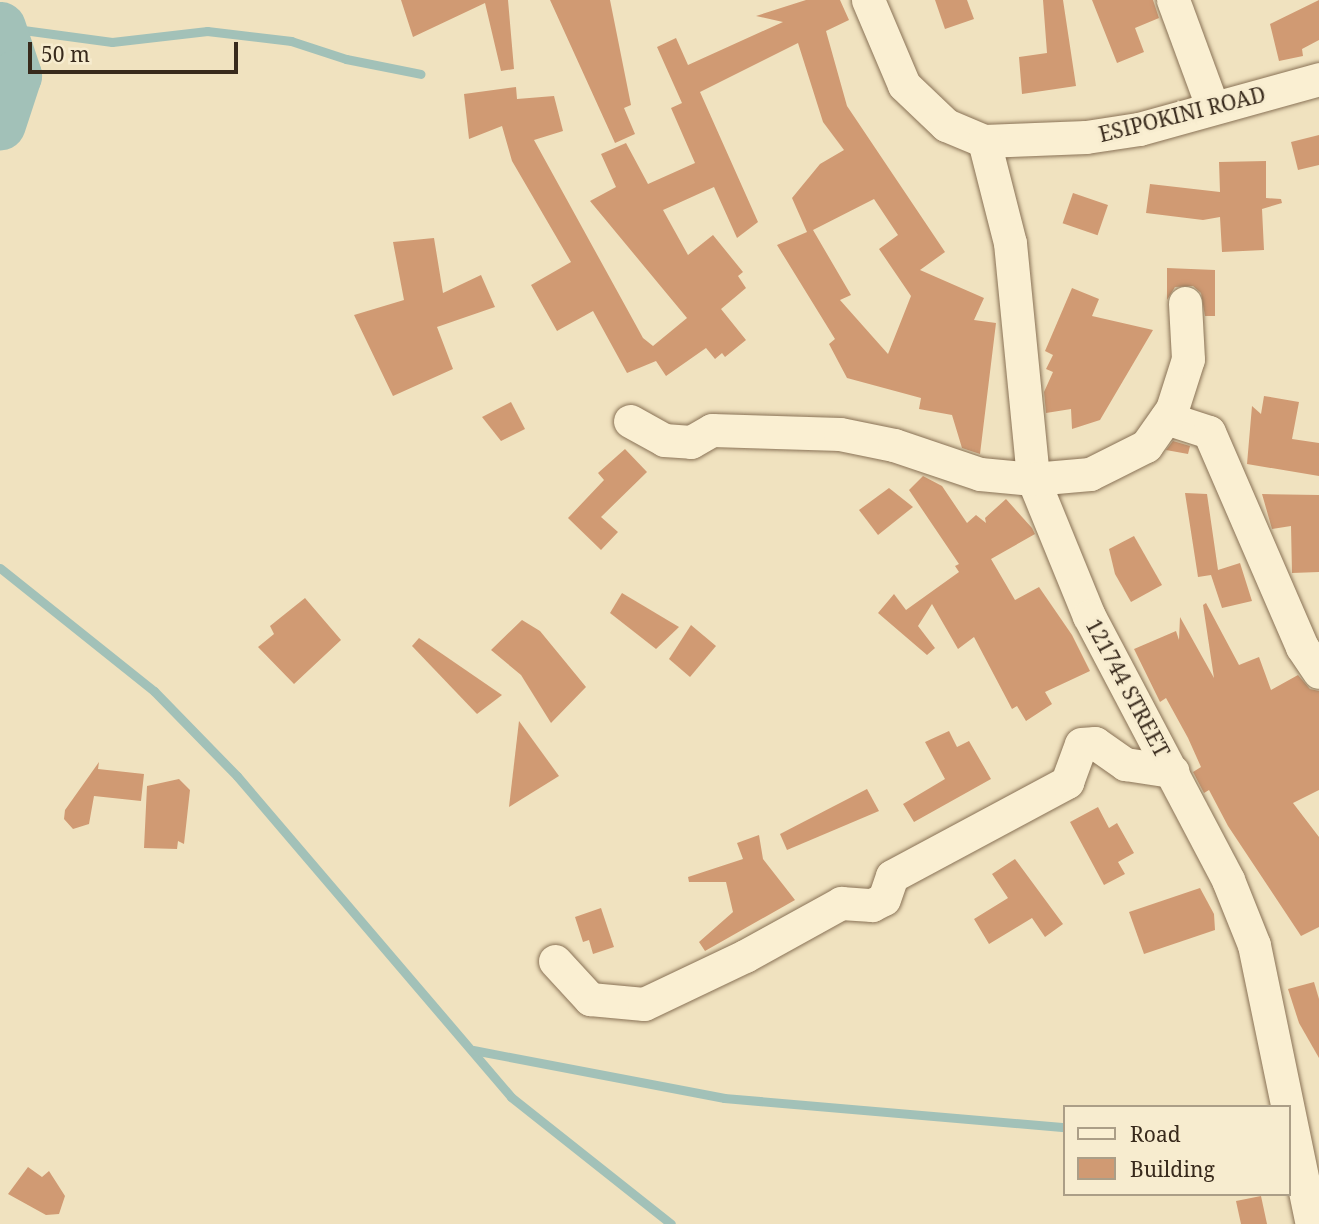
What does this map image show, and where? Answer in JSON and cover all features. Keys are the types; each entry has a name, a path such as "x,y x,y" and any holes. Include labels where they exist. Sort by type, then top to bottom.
{"street":[{"name":"ESIPOKINI ROAD","path":"869,0 904,85 946,125 984,141 1086,137 1139,129 1212,106 1319,79"},
{"path":"1173,0 1212,106"},
{"name":"121744 STREET","path":"984,141 1010,243 1033,479 1089,616 1228,880 1254,945 1287,1105"},
{"path":"630,421 664,440 691,442 712,430 840,435 894,445 980,474 1033,479 1090,474 1146,446 1166,418 1183,384 1188,359 1185,303"},
{"path":"1166,418 1209,432 1302,646 1319,672"},
{"path":"555,961 590,999 643,1004 745,956 841,903 872,905 884,899 892,876 1067,782 1081,744 1095,743 1125,764 1172,771"},
{"name":"121744 STREET","path":"1291,1123 1312,1224"}],"building":[{"path":"401,0 508,0 514,69 501,71 485,3 413,37"},
{"path":"550,0 610,0 631,105 624,108 635,134 615,143"},
{"path":"806,0 840,0 849,20 826,31 847,106 945,252 920,270 984,298 974,320 996,323 980,454 962,448 952,415 919,409 921,398 847,378 829,344 835,339 777,245 807,232 792,198 820,164 844,150 823,122 798,43 700,92 758,222 737,238 714,187 663,210 688,255 713,235 743,272 738,276 746,288 721,309 746,340 725,357 722,353 715,359 706,348 666,376 656,361 627,373 593,311 557,331 531,285 571,262 512,161 502,126 469,139 464,94 516,87 517,99 554,96 563,131 534,140 643,338 653,346 687,318 590,201 616,187 601,154 626,143 648,184 695,163 671,108 682,103 657,47 676,38 688,65 783,22 756,16","holes":["874,199 898,235 879,249 911,296 888,354 840,300 851,295 813,230"]},
{"path":"935,0 967,0 974,19 945,29"},
{"path":"1043,0 1063,0 1076,86 1022,94 1019,57 1047,53"},
{"path":"1092,0 1153,0 1159,18 1135,28 1144,52 1117,63"},
{"path":"1319,0 1319,40 1302,49 1303,56 1279,61 1270,24"},
{"path":"1319,135 1319,165 1298,170 1291,142"},
{"path":"1266,161 1266,198 1281,199 1282,203 1262,209 1264,250 1222,252 1220,217 1203,220 1146,213 1150,184 1220,192 1219,162"},
{"path":"1073,193 1108,205 1098,235 1063,223"},
{"path":"434,238 443,293 481,275 495,307 437,327 453,369 393,396 354,315 404,300 393,242"},
{"path":"1167,268 1215,270 1215,316 1205,316 1201,293 1193,286 1175,287 1167,300"},
{"path":"1072,288 1099,299 1092,316 1153,330 1100,420 1072,429 1071,409 1046,413 1044,392 1053,372 1046,369 1053,355 1045,351"},
{"path":"1264,396 1299,402 1292,439 1319,443 1319,476 1247,464 1252,406 1261,414"},
{"path":"511,402 525,429 501,441 482,417"},
{"path":"1173,441 1190,446 1188,454 1166,450"},
{"path":"625,449 647,472 601,517 618,532 601,550 568,518 604,480 598,473"},
{"path":"923,476 942,486 967,523 976,515 986,523 985,518 1006,499 1035,534 991,559 1015,600 1039,587 1072,635 1090,671 1045,692 1052,704 1026,721 1017,706 1012,709 974,637 958,649 932,604 918,626 935,648 927,655 878,613 894,594 906,610 959,572 955,566 959,564 909,490"},
{"path":"889,488 913,507 878,535 859,510"},
{"path":"1185,493 1207,494 1218,570 1240,563 1252,601 1222,608 1211,575 1198,577"},
{"path":"1262,494 1319,495 1319,572 1292,573 1291,526 1272,529"},
{"path":"1134,536 1162,585 1131,602 1115,574 1109,549"},
{"path":"622,593 679,627 656,649 610,613"},
{"path":"305,598 341,640 294,684 258,647 274,634 270,626"},
{"path":"1206,603 1239,665 1259,657 1271,690 1298,675 1310,689 1319,691 1319,790 1293,803 1319,837 1319,927 1301,936 1228,826 1209,790 1204,793 1193,772 1201,767 1188,738 1166,698 1160,702 1134,649 1176,631 1179,640 1180,617 1214,678 1203,605"},
{"path":"522,620 540,631 586,687 551,723 521,675 491,650"},
{"path":"691,625 716,646 690,677 669,659"},
{"path":"419,638 502,695 477,714 412,646"},
{"path":"519,721 559,776 509,807"},
{"path":"949,731 957,747 969,741 991,779 914,822 903,804 945,779 925,742"},
{"path":"99,762 98,769 144,774 141,801 94,796 89,824 73,829 64,819 65,810"},
{"path":"179,779 190,790 184,844 178,841 177,849 144,848 147,786"},
{"path":"867,789 879,811 787,850 780,834"},
{"path":"1098,807 1109,828 1117,823 1134,853 1118,862 1125,874 1104,885 1070,822"},
{"path":"759,835 763,859 795,900 705,951 699,942 733,912 726,882 689,882 688,877 743,859 737,843"},
{"path":"1015,859 1063,924 1045,937 1032,918 989,944 974,919 1008,898 992,874"},
{"path":"1200,888 1214,914 1215,930 1144,954 1129,912"},
{"path":"601,908 614,947 593,954 589,940 583,942 575,917"},
{"path":"1314,982 1319,999 1319,1058 1299,1023 1288,989"},
{"path":"28,1167 42,1177 49,1171 65,1196 59,1214 46,1215 8,1194"},
{"path":"1261,1196 1267,1224 1241,1224 1236,1201"}],"waterway":[{"path":"0,27 16,75 0,124"},
{"path":"1,27 112,42 207,31 291,41 346,59 421,74"},
{"path":"0,568 154,691 237,776 511,1097 671,1224"},
{"path":"473,1050 724,1098 1064,1127"}]}
